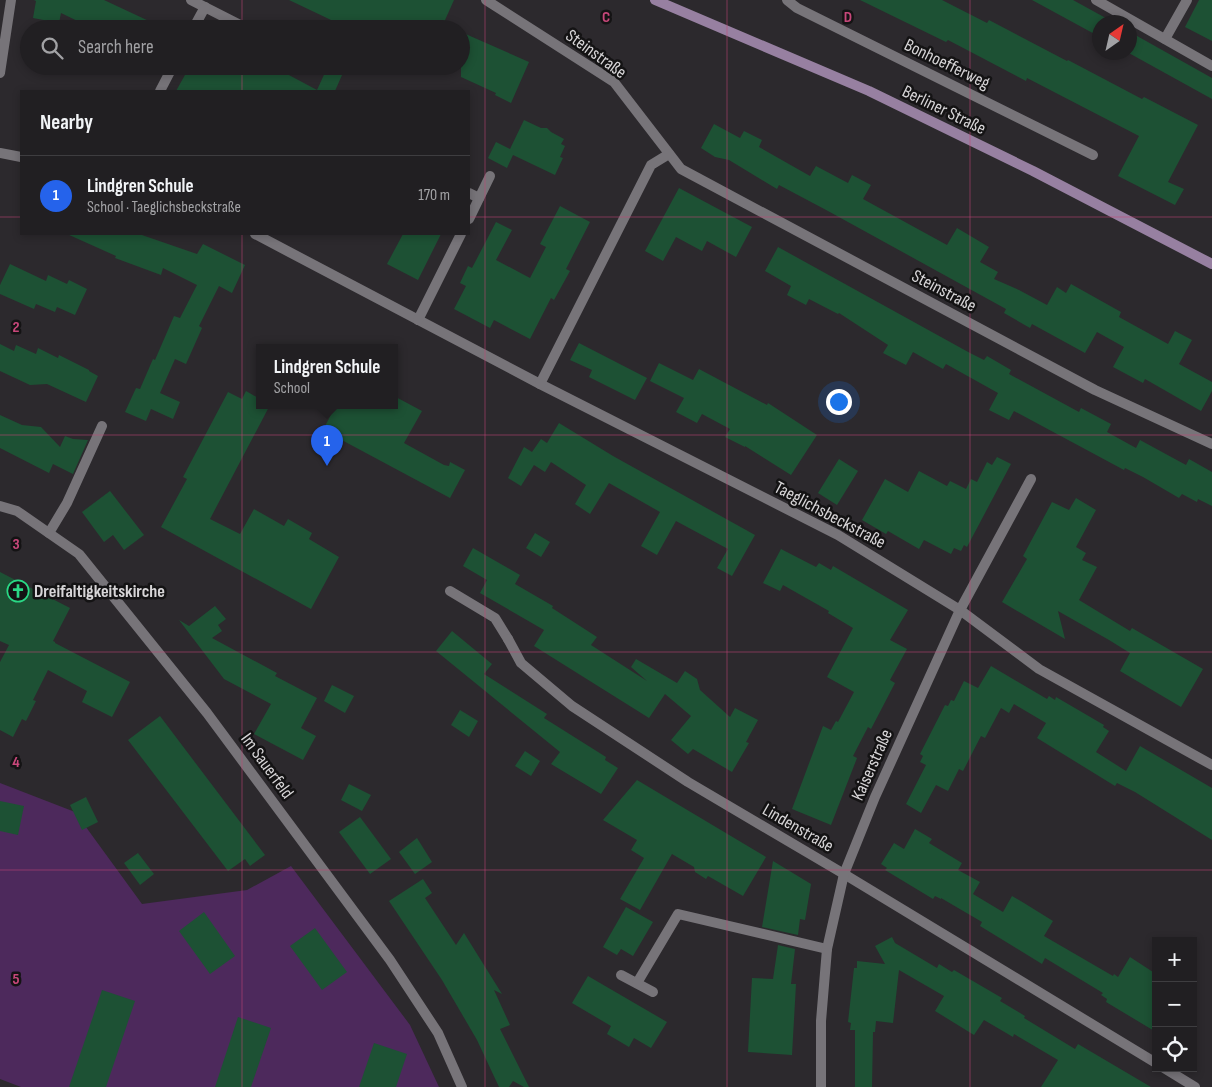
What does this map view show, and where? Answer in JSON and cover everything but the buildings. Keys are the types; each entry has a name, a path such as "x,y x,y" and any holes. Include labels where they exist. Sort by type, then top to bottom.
{"main road":[{"name":"Berliner Straße","path":"655,0 869,91 1034,171 1212,264"}],"street":[{"path":"0,73 11,0"},
{"path":"191,0 230,20"},
{"name":"Steinstraße","path":"486,0 614,82 681,169 1095,390 1212,444"},
{"name":"Bonhoefferweg","path":"787,0 797,8 1094,155"},
{"path":"1096,0 1212,66"},
{"path":"1165,39 1187,0"},
{"path":"198,20 205,7"},
{"path":"161,90 168,75"},
{"path":"0,153 20,157"},
{"path":"540,384 652,165 669,154"},
{"path":"470,217 490,176"},
{"path":"470,194 479,198"},
{"name":"Taeglichsbeckstraße","path":"257,235 540,384 838,535 960,610 1039,668 1212,765"},
{"path":"418,320 460,235"},
{"path":"49,533 67,503 102,426"},
{"name":"Kaiserstraße","path":"821,1087 821,1021 827,949 844,874 875,797 960,610 1031,479"},
{"name":"Im Sauerfeld","path":"0,506 17,511 79,554 207,713 390,960 438,1033 462,1087"},
{"name":"Lindenstraße","path":"450,591 495,618 521,663 572,706 688,782 1152,1061"},
{"path":"637,983 678,914 827,949"},
{"path":"621,975 653,992"},
{"path":"1171,1072 1195,1087"}],"shaded area":[{"path":"0,783 75,812 142,904 247,890 291,866 410,1025 439,1087 21,1087 0,1079"}],"place":[{"name":"Lindgren Schule","path":"327,466"},
{"name":"Dreifaltigkeitskirche","path":"18,591"}]}
